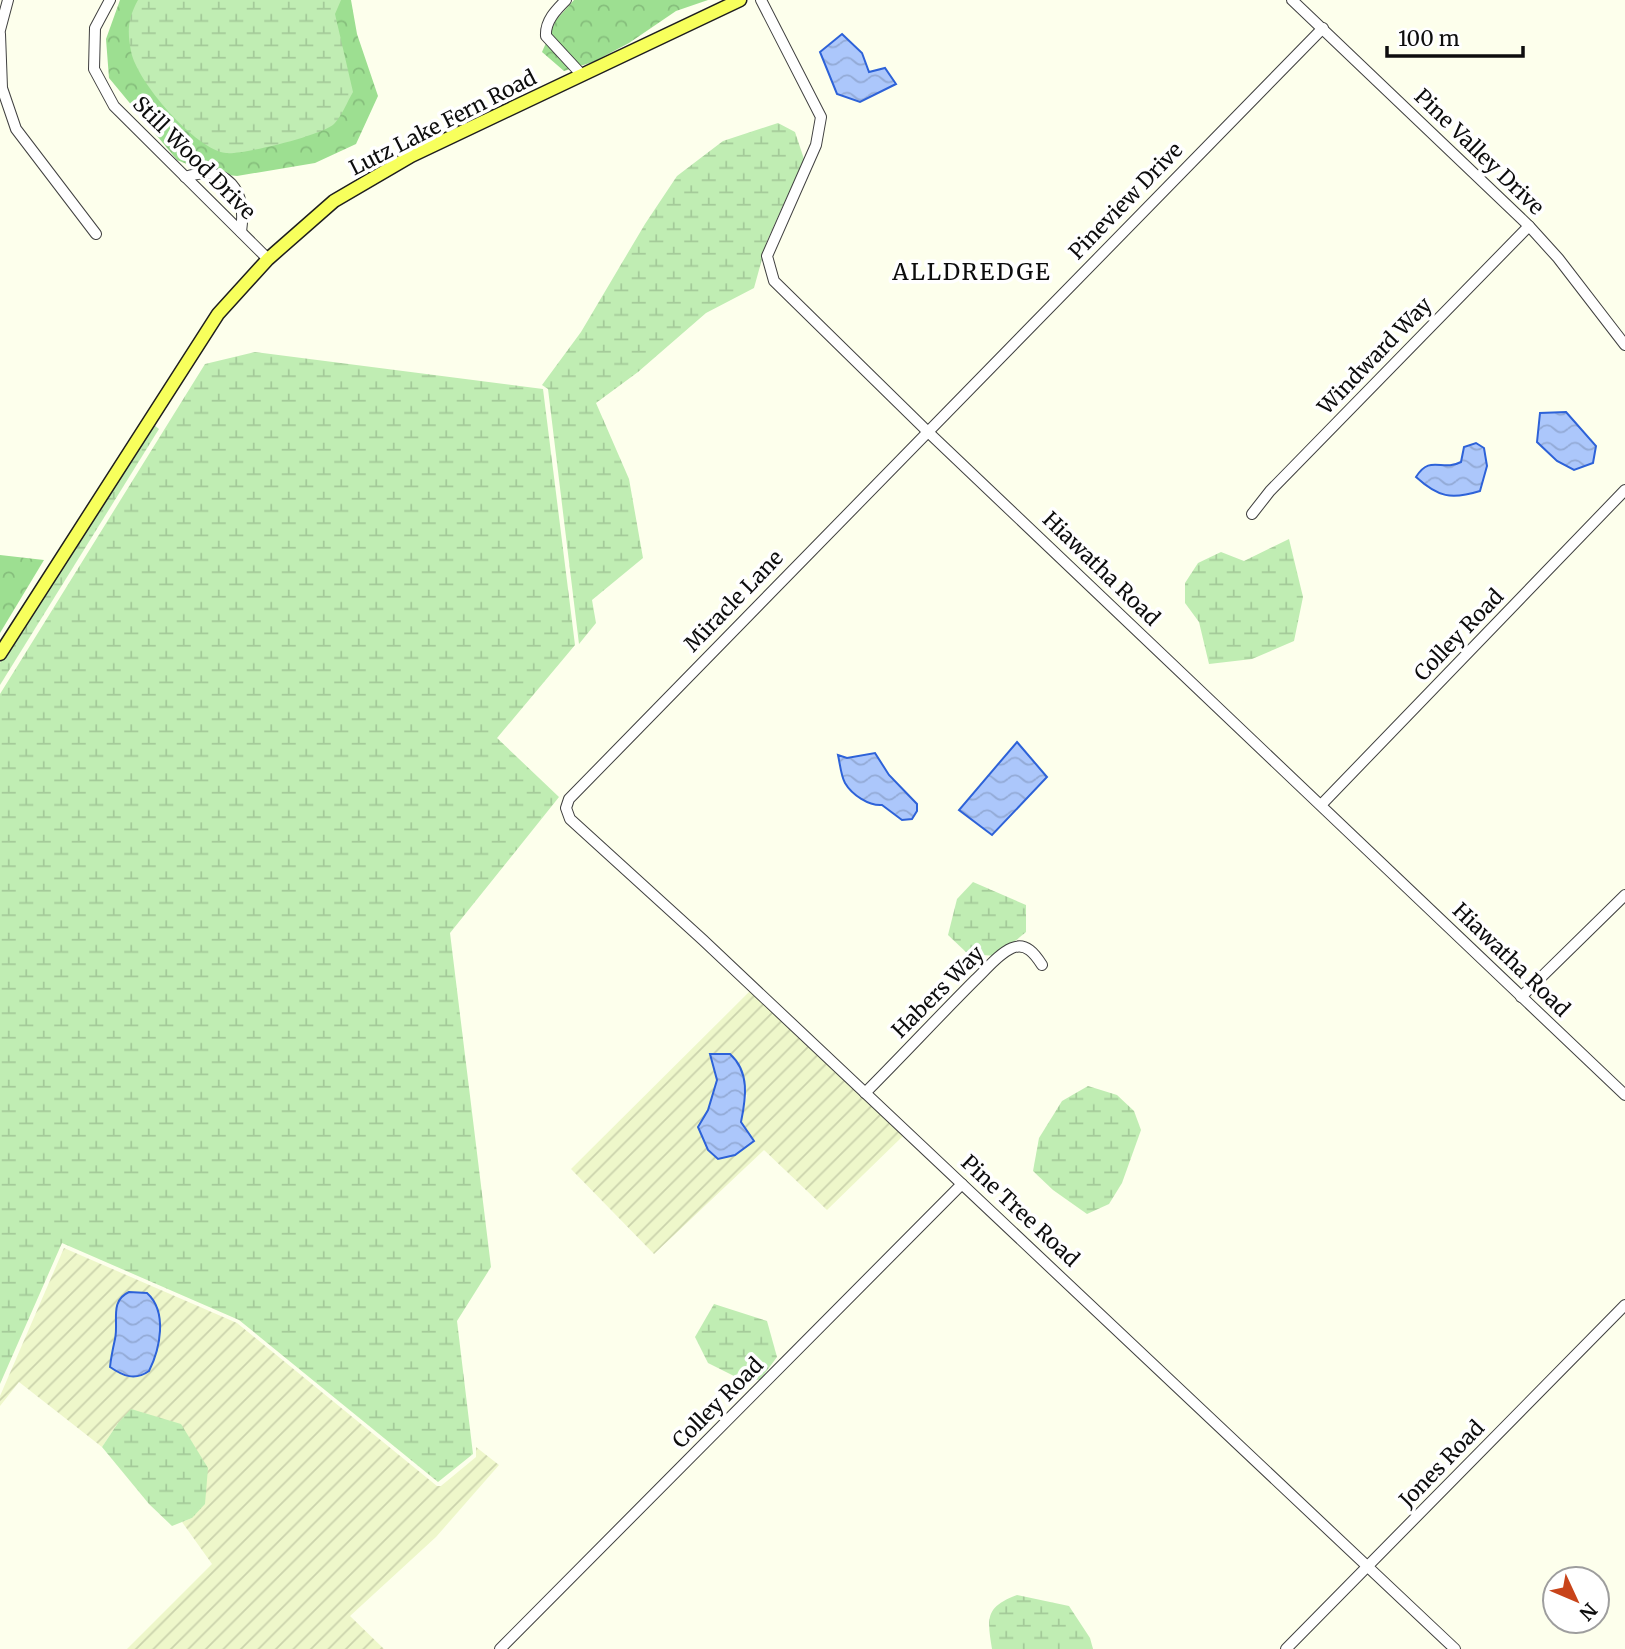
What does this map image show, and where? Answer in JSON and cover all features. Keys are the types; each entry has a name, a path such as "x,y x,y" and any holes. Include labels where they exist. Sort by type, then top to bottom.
{"main road":[{"name":"Lutz Lake Fern Road","path":"0,654 218,314 268,258 334,201 411,156 740,0"}],"street":[{"path":"8,0 0,32 2,88 16,129 96,234"},
{"name":"Still Wood Drive","path":"110,0 95,28 94,69 114,106 268,258"},
{"path":"566,0 545,28 546,36 582,75"},
{"name":"Hiawatha Road","path":"761,0 821,117 817,145 767,256 774,281 927,431 1625,1095"},
{"name":"Pine Valley Drive","path":"1293,0 1529,226 1558,258 1625,345"},
{"name":"Pineview Drive","path":"927,431 1323,28"},
{"path":"186,177 200,172 215,172 230,181 242,202 241,232"},
{"name":"Windward Way","path":"1252,514 1270,491 1529,226"},
{"name":"Miracle Lane","path":"569,799 927,431"},
{"name":"Colley Road","path":"1321,805 1625,490"},
{"name":"Pine Tree Road","path":"569,799 566,808 570,819 643,884 1455,1649"},
{"path":"1521,997 1625,895"},
{"name":"Habers Way","path":"865,1093 998,958 1013,948 1024,947 1034,953 1042,965"},
{"name":"Colley Road","path":"500,1649 962,1184"},
{"name":"Jones Road","path":"1286,1649 1625,1305"}],"green space":[{"path":"120,0 351,0 357,34 378,96 356,144 315,163 237,176 209,173 177,160 109,78 106,39"},
{"path":"138,0 341,0 335,14 353,92 334,124 315,133 248,151 226,153 214,149 199,140 169,112 155,96 135,64 129,31 130,19"},
{"path":"574,0 708,0 676,11 629,43 593,62 564,71 542,52 556,20"},
{"path":"778,123 795,132 804,159 767,241 754,288 706,313 638,372 596,403 629,479 643,558 592,600 596,623 579,644 548,389 542,385 581,332 677,176 723,141"},
{"path":"255,352 543,389 575,645 497,738 559,797 450,933 491,1267 457,1321 473,1454 438,1482 239,1320 62,1243 0,1384 0,694 205,364"},
{"path":"154,425 159,429 0,685 0,663"},
{"path":"1289,539 1303,597 1294,641 1252,659 1209,664 1199,622 1185,603 1185,583 1198,563 1221,552 1244,561"},
{"path":"0,555 44,560 0,633"},
{"path":"973,882 1026,905 1026,932 997,956 968,954 948,935 957,899"},
{"path":"750,991 903,1136 827,1210 764,1150 654,1254 571,1169","holes":["717,1080 747,1095 741,1122 698,1127 708,1110"]},
{"path":"1088,1086 1117,1095 1134,1111 1141,1130 1122,1183 1109,1204 1087,1214 1053,1190 1033,1171 1039,1138 1062,1101"},
{"path":"64,1248 237,1323 437,1486 441,1486 476,1457 476,1447 499,1465 436,1537 350,1616 384,1649 127,1649 212,1564 182,1522 192,1518 118,1423 102,1447 19,1382 0,1406 0,1396","holes":["116,1336 159,1345 154,1362 129,1377 114,1370 110,1362"]},
{"path":"714,1304 767,1321 777,1357 760,1380 738,1378 708,1363 695,1337"},
{"path":"131,1409 181,1424 208,1468 205,1504 192,1518 172,1526 149,1504 102,1447"},
{"path":"1017,1595 1069,1606 1090,1638 1093,1649 992,1649 989,1629 991,1615 999,1604"}],"water":[{"path":"842,34 862,53 869,72 885,68 896,84 860,102 837,94 820,52"},
{"path":"1566,412 1596,446 1593,463 1574,470 1557,461 1537,442 1540,413"},
{"path":"1476,443 1484,448 1487,466 1480,491 1445,495 1431,489 1416,477 1426,466 1454,465 1461,462 1464,447"},
{"path":"1017,742 1047,777 992,835 959,810"},
{"path":"875,753 889,775 917,804 917,811 912,819 902,820 882,805 861,799 845,783 838,755 847,758"},
{"path":"710,1054 730,1054 741,1069 745,1095 741,1122 754,1141 735,1155 718,1159 708,1150 698,1127 708,1110 717,1080"},
{"path":"129,1292 147,1293 154,1301 160,1320 159,1342 149,1371 134,1377 110,1367 117,1306"}],"district":[{"name":"ALLDREDGE","path":"972,272"}]}
